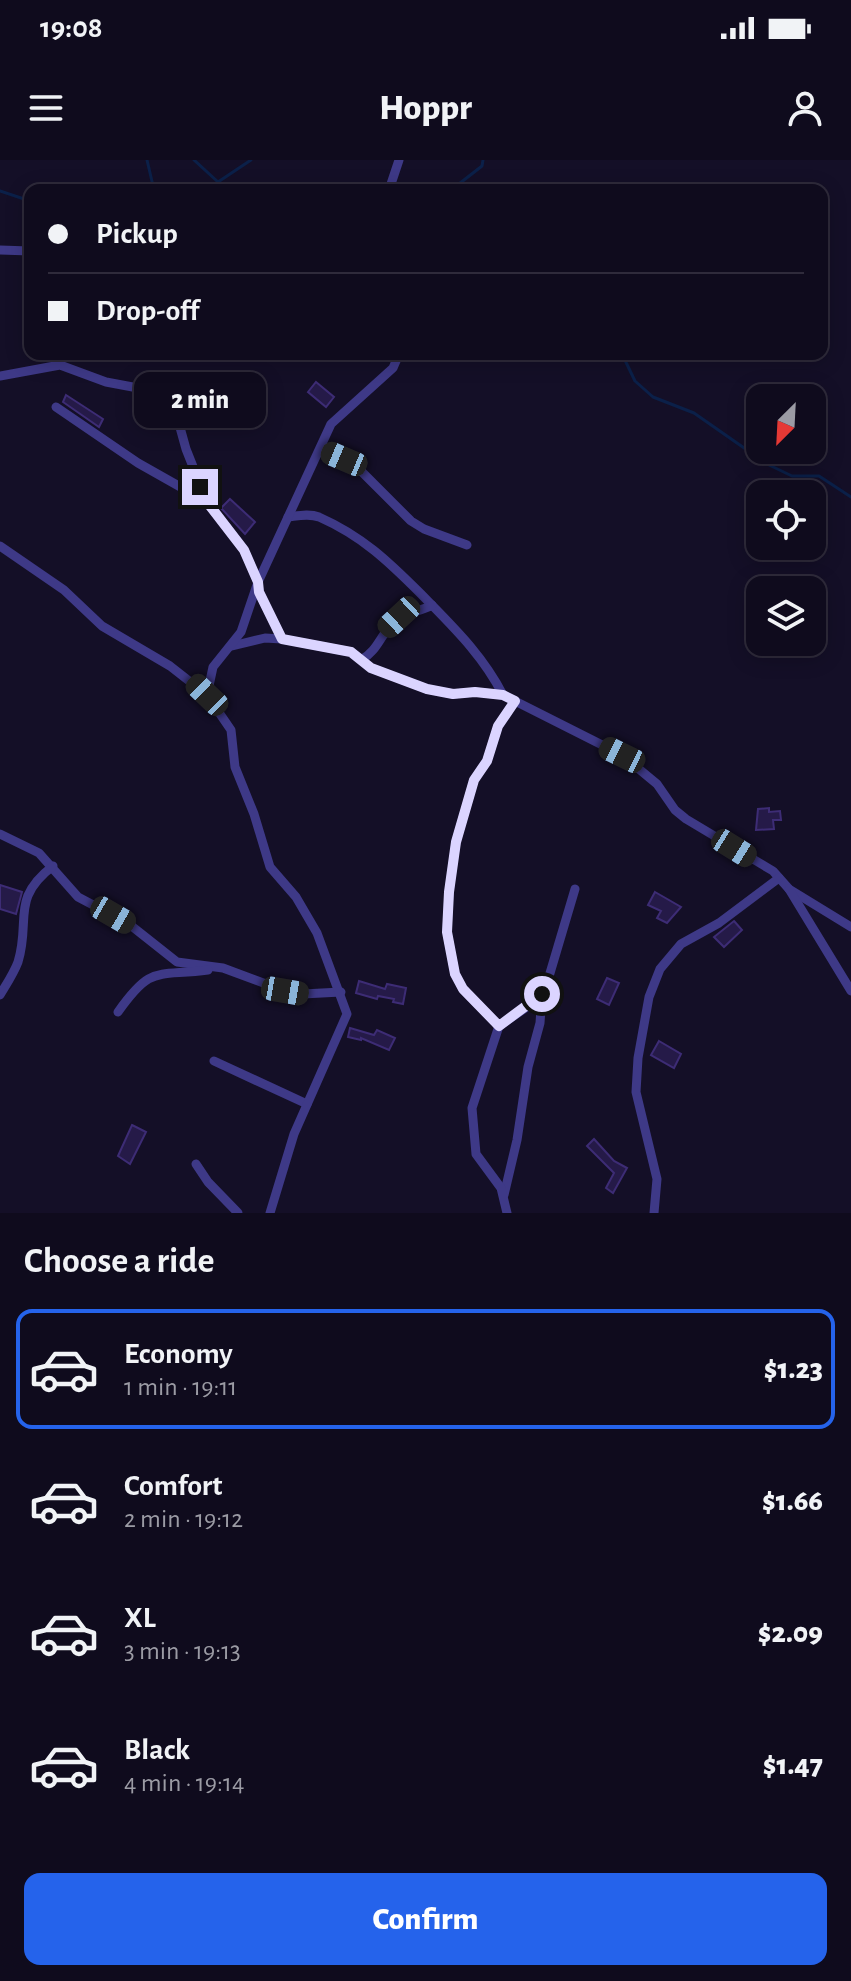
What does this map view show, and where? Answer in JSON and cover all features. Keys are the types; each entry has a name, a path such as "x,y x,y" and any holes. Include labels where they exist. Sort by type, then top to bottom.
{"street":[{"path":"391,184 399,160"},
{"path":"0,250 24,251"},
{"path":"207,695 213,667 241,632 258,582 331,424 393,368 396,360"},
{"path":"0,376 60,365 106,382 154,391 169,401 207,502 238,540 282,639"},
{"path":"56,407 138,463 207,502"},
{"path":"321,449 360,470 411,521 467,545"},
{"path":"288,517 319,517 356,535 384,557 468,640 503,695"},
{"path":"0,546 64,590 102,626 170,666 207,695 231,730 235,767 254,814 270,867 296,897 317,933 341,992 347,1014 307,1104 270,1213"},
{"path":"361,660 372,654 387,629 399,617 432,605"},
{"path":"230,647 265,638 351,652 391,678 427,689 453,694 475,692 503,695 622,755 657,784 675,810 686,819 779,878 789,889 851,991"},
{"path":"499,1026 463,989 455,974 447,932 456,842 474,780 487,761 498,726 515,701"},
{"path":"0,834 39,853 78,897 129,924 177,962 223,968 285,991 303,994 341,992"},
{"path":"0,995 18,962 23,910 31,886 53,866"},
{"path":"654,1213 657,1179 636,1092 638,1058 649,997 660,969 681,944 719,923 779,878"},
{"path":"507,1213 504,1195 517,1140 528,1067 540,1023 542,994 575,889"},
{"path":"789,889 851,927"},
{"path":"118,1012 145,979 161,972 223,968"},
{"path":"504,1195 476,1154 471,1118 476,1091 499,1026 542,994"},
{"path":"214,1061 307,1104"},
{"path":"196,1164 208,1182 238,1213"}],"building":[{"path":"316,382 334,397 326,407 308,392"},
{"path":"66,395 103,419 99,427 63,402"},
{"path":"230,499 255,522 245,534 221,508"},
{"path":"769,808 769,812 780,811 781,820 773,820 774,829 756,830 758,809"},
{"path":"0,885 22,892 16,914 0,909"},
{"path":"655,892 681,907 667,923 657,918 661,911 648,905"},
{"path":"734,921 742,930 724,947 714,937"},
{"path":"607,978 619,983 609,1005 597,999"},
{"path":"359,981 385,989 387,984 406,988 403,1004 393,1002 394,999 378,996 377,999 356,993"},
{"path":"350,1028 374,1035 377,1030 395,1038 389,1050 361,1038 348,1037"},
{"path":"659,1041 681,1054 674,1068 651,1055"},
{"path":"132,1125 146,1132 130,1164 118,1156"},
{"path":"594,1139 614,1161 627,1168 613,1193 606,1188 614,1173 587,1146"}],"waterway":[{"path":"147,160 153,184"},
{"path":"194,160 218,182 251,160"},
{"path":"459,184 482,166 483,160"},
{"path":"0,191 24,199"},
{"path":"625,360 635,381 653,397 694,413 767,464 792,476 819,476 851,497"}],"route":[{"path":"200,487 207,502 244,550 258,582 259,592 282,639 351,652 371,668 391,678 427,689 453,694 475,692 503,695 515,701 502,718 487,761 474,780 456,842 447,932 451,963 463,989 499,1026 542,994"}]}
